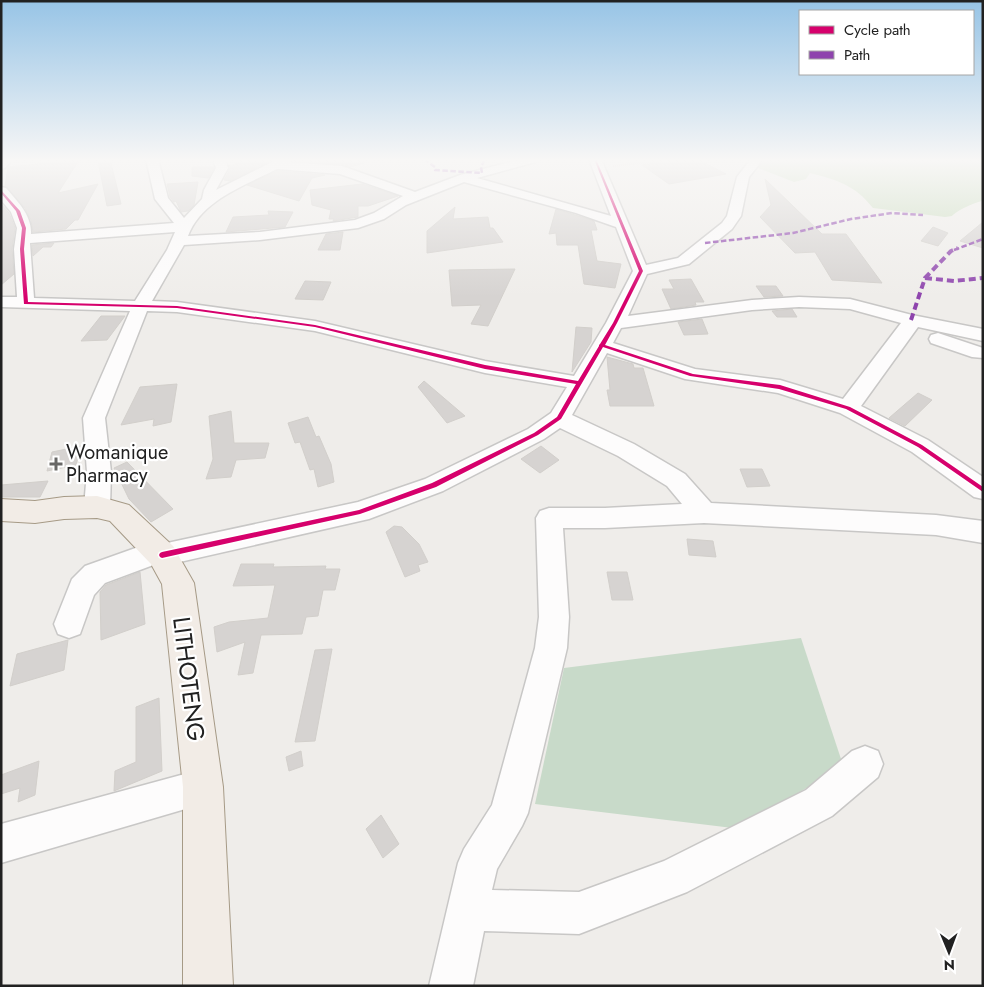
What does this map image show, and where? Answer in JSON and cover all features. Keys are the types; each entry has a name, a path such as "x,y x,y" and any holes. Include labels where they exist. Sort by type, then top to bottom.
{"main road":[{"name":"LITHOTENG","path":"1,510 35,512 64,508 96,508 119,514 160,553 178,583 203,787 208,986"}],"street":[{"path":"13,205 18,211 24,228 18,248 26,303"},
{"path":"165,205 181,234"},
{"path":"96,508 99,472 94,418 141,305 181,234 204,205"},
{"path":"18,248 181,234 260,236 358,224 379,216 399,205"},
{"path":"559,205 597,215 620,224"},
{"path":"69,624 82,588 95,574 160,553 360,512 434,485 536,434 559,418 601,345 616,323 641,271 613,205"},
{"path":"641,271 683,261 727,226 734,216 737,205"},
{"path":"1,302 177,307 315,326 486,367 579,383"},
{"path":"616,323 731,307 799,302 850,304 910,324 981,344"},
{"path":"848,408 910,324"},
{"path":"601,345 692,375 780,387 848,408 920,446 980,486"},
{"path":"559,418 626,450 676,480 704,513"},
{"path":"451,986 478,863 508,813 551,648 554,617 549,518 605,518 704,513 936,524 983,532"},
{"path":"467,910 579,913 674,878 819,803 865,764"},
{"path":"1,844 203,787"}],"green space":[{"path":"870,205 971,205 952,216 945,217 873,208"},
{"path":"801,638 843,765 741,829 535,804 564,668"}],"building":[{"path":"2,205 9,213 15,228 12,249 14,274 1,285"},
{"path":"22,205 86,205 78,220 75,220 66,229 33,232 31,220"},
{"path":"178,205 194,205 188,211 181,212"},
{"path":"312,205 371,205 358,206 358,217 333,221 334,219 329,219 331,210"},
{"path":"771,205 792,205 822,234 846,234 882,283 832,280 815,252 795,253 760,217"},
{"path":"455,207 453,219 488,217 490,228 493,228 503,242 427,253 427,231"},
{"path":"556,209 594,221 597,230 591,230 597,261 621,264 615,288 584,284 578,245 557,245 556,233 549,234"},
{"path":"268,211 293,212 285,227 226,232 233,217 269,215"},
{"path":"983,222 983,248 960,241"},
{"path":"933,227 948,233 938,246 921,241"},
{"path":"343,232 340,250 318,250 326,234"},
{"path":"54,243 51,247 43,247 33,256 32,245"},
{"path":"515,269 488,326 471,324 481,305 452,306 449,270"},
{"path":"691,279 704,302 695,302 696,305 671,309 662,289 674,289 669,280"},
{"path":"305,281 331,282 323,300 295,299"},
{"path":"756,286 776,286 783,296 764,297"},
{"path":"792,309 797,317 777,317 772,311"},
{"path":"101,316 125,316 107,340 81,341"},
{"path":"702,319 708,334 684,335 678,322"},
{"path":"576,327 592,328 591,342 572,372"},
{"path":"607,357 633,364 634,368 643,368 654,406 610,406 607,390 610,390"},
{"path":"424,381 465,416 447,423 418,387"},
{"path":"177,384 171,422 153,426 154,419 121,425 140,387"},
{"path":"918,393 932,400 905,426 889,418"},
{"path":"231,411 234,443 269,443 265,458 236,460 231,477 206,479 213,459 209,416"},
{"path":"308,417 316,437 319,436 331,464 334,482 318,487 314,469 310,470 300,442 295,443 288,423"},
{"path":"81,446 76,465 47,471 52,452"},
{"path":"541,446 559,460 540,473 521,459"},
{"path":"127,462 173,509 151,522 129,499 114,468"},
{"path":"740,469 762,469 770,486 747,487"},
{"path":"48,481 40,497 1,497 1,485"},
{"path":"394,526 402,527 419,544 428,562 418,565 420,571 405,577 386,532"},
{"path":"687,539 713,541 716,557 689,555"},
{"path":"241,564 274,564 273,567 326,566 325,569 340,569 335,590 323,590 318,616 306,617 302,634 261,635 253,673 238,675 245,642 217,652 214,627 229,622 268,618 275,585 233,586"},
{"path":"140,572 145,624 101,640 100,592 106,585"},
{"path":"607,572 627,572 633,600 612,600"},
{"path":"68,640 64,670 10,686 17,654"},
{"path":"332,649 315,741 295,742 315,650"},
{"path":"159,698 162,771 114,791 115,771 136,762 136,707"},
{"path":"301,751 303,766 289,771 286,757"},
{"path":"39,761 35,795 18,802 20,788 1,794 1,775"},
{"path":"381,815 399,844 383,858 366,829"}],"marked path":[{"path":"705,243 793,233 851,219 892,213 923,215"},
{"path":"911,320 925,278 951,251 983,239"},
{"path":"925,278 954,281 983,278"}],"cycle path":[{"path":"13,205 18,211 24,228 22,249 26,303 177,307 315,326 485,367 579,383"},
{"path":"162,555 360,512 434,485 536,434 559,418 615,323 641,271 614,205"},
{"path":"601,345 692,375 780,387 848,408 920,446 983,490"}],"place":[{"name":"Womanique Pharmacy","path":"56,464"}]}
